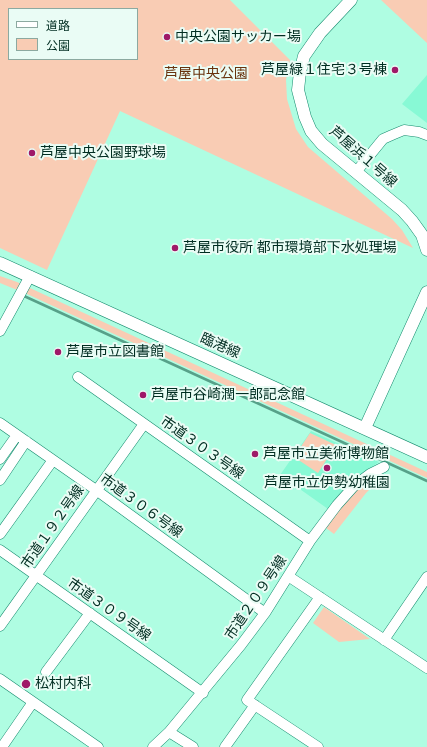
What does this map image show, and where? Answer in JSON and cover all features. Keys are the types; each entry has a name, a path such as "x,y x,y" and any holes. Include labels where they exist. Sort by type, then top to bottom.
{"street":[{"name":"芦屋浜１号線","path":"351,0 320,33 304,56 298,90 305,117 311,130 322,144 402,210 412,221 422,236 427,250"},
{"path":"356,172 383,139 404,130 420,132 427,135"},
{"name":"臨港線","path":"0,263 427,457"},
{"path":"0,331 30,276"},
{"path":"366,428 427,292"},
{"name":"市道３０３号線","path":"78,377 310,541"},
{"name":"市道３０６号線","path":"0,423 96,490 266,613"},
{"name":"市道１９２号線","path":"0,626 144,424"},
{"path":"0,459 17,435"},
{"path":"0,480 26,441"},
{"path":"0,534 53,460"},
{"name":"市道２０９号線","path":"153,747 169,732 203,693 266,613 310,541 337,505 354,486 370,474 384,467"},
{"name":"市道３０９号線","path":"0,550 203,693"},
{"path":"288,576 427,668"},
{"path":"384,640 427,577"},
{"path":"318,747 247,700 320,597"},
{"path":"46,672 90,613"},
{"path":"0,679 98,747"},
{"path":"2,747 33,702"},
{"path":"225,747 254,705"},
{"path":"169,732 193,747"}],"shaded area":[{"path":"427,75 427,123 402,104"},
{"name":"芦屋市立伊勢幼稚園","path":"311,431 379,462 355,478 335,499 328,509 280,475"}],"green space":[{"name":"芦屋中央公園","path":"0,0 230,0 290,60 286,80 287,99 296,129 308,147 392,219 402,230 413,248 120,111 47,270 0,248"},
{"path":"381,0 427,0 427,43"},
{"path":"0,276 17,282 427,472 427,478 27,294 0,283"},
{"path":"310,433 336,445 318,473 294,457"},
{"path":"380,474 373,486 334,534 326,528 348,497"},
{"path":"324,607 370,639 339,642 313,623"}],"waterway":[{"path":"24,296 427,481"}],"place":[{"name":"中央公園サッカー場","path":"167,37"},
{"name":"芦屋緑１住宅３号棟","path":"395,70"},
{"name":"芦屋中央公園野球場","path":"32,153"},
{"name":"芦屋市役所 都市環境部下水処理場","path":"175,248"},
{"name":"芦屋市立図書館","path":"58,352"},
{"name":"芦屋市谷崎潤一郎記念館","path":"143,395"},
{"name":"芦屋市立美術博物館","path":"255,454"},
{"name":"芦屋市立伊勢幼稚園","path":"327,468"},
{"name":"松村内科","path":"26,684"}]}
